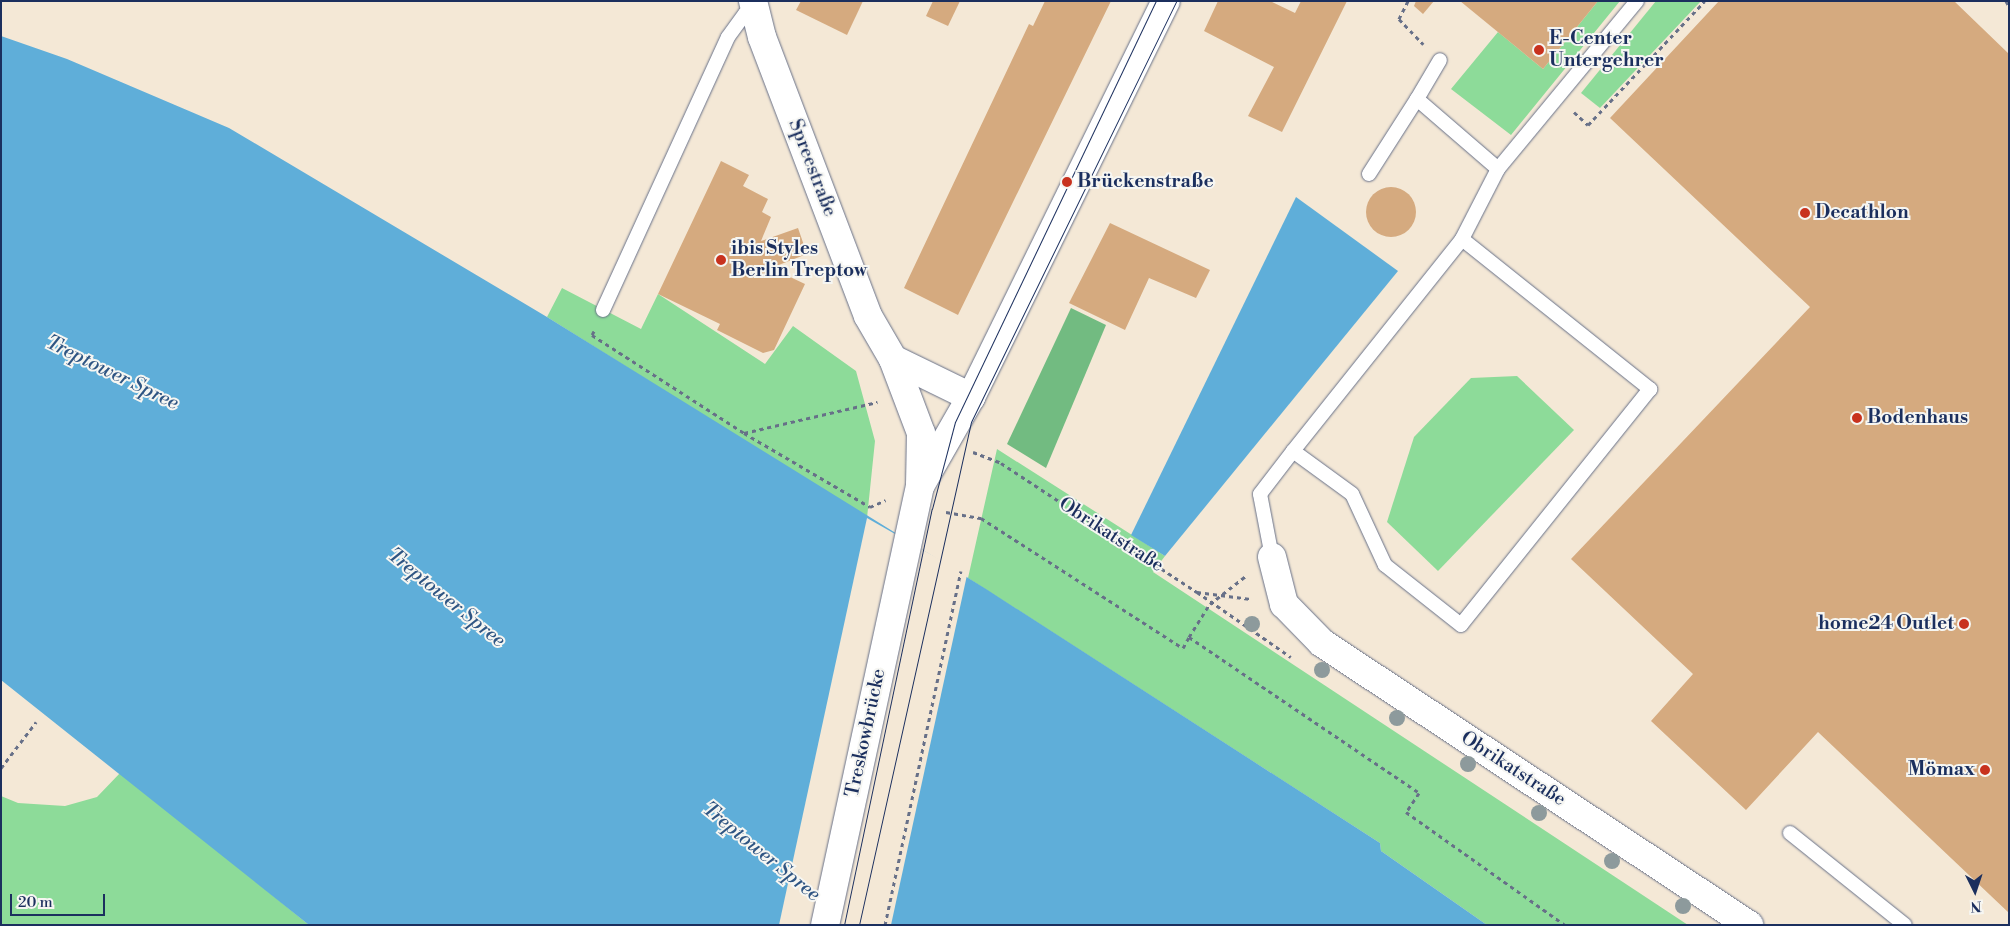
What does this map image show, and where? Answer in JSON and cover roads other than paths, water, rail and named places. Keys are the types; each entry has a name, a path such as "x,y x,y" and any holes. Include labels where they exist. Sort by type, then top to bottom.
{"street":[{"path":"917,496 944,442 971,397 1166,1"},
{"name":"Spreestraße","path":"754,7 868,316 893,359 920,433 917,496 907,541"},
{"path":"893,359 971,397"},
{"name":"Treskowbrücke","path":"824,925 907,541"},
{"name":"Obrikatstraße","path":"1272,557 1284,604 1322,642 1749,925"}],"lane":[{"path":"1272,557 1260,494 1462,240 1498,169 1636,1"},
{"path":"603,310 728,38 745,14 754,7"},
{"path":"1369,174 1440,60"},
{"path":"1417,99 1498,169"},
{"path":"1293,451 1352,494 1385,565 1461,625 1650,389 1462,240"},
{"path":"1790,833 1905,925"}],"water":[{"name":"Treptower Spree","path":"1,36 67,59 229,128 547,317 986,589 1380,843 1381,851 1487,925 309,925 1,680"},
{"path":"1296,197 1398,271 1165,556 1131,535"}],"tram line":[{"path":"844,925 932,509 955,422 1156,1"},
{"path":"859,925 971,422 1176,1"}],"place":[{"name":"E-Center Untergehrer","path":"1539,50"},
{"name":"Brückenstraße","path":"1067,182"},
{"name":"Decathlon","path":"1805,213"},
{"name":"ibis Styles Berlin Treptow","path":"721,260"},
{"name":"Bodenhaus","path":"1857,418"},
{"name":"home24 Outlet","path":"1964,624"},
{"name":"Mömax","path":"1985,770"}]}
